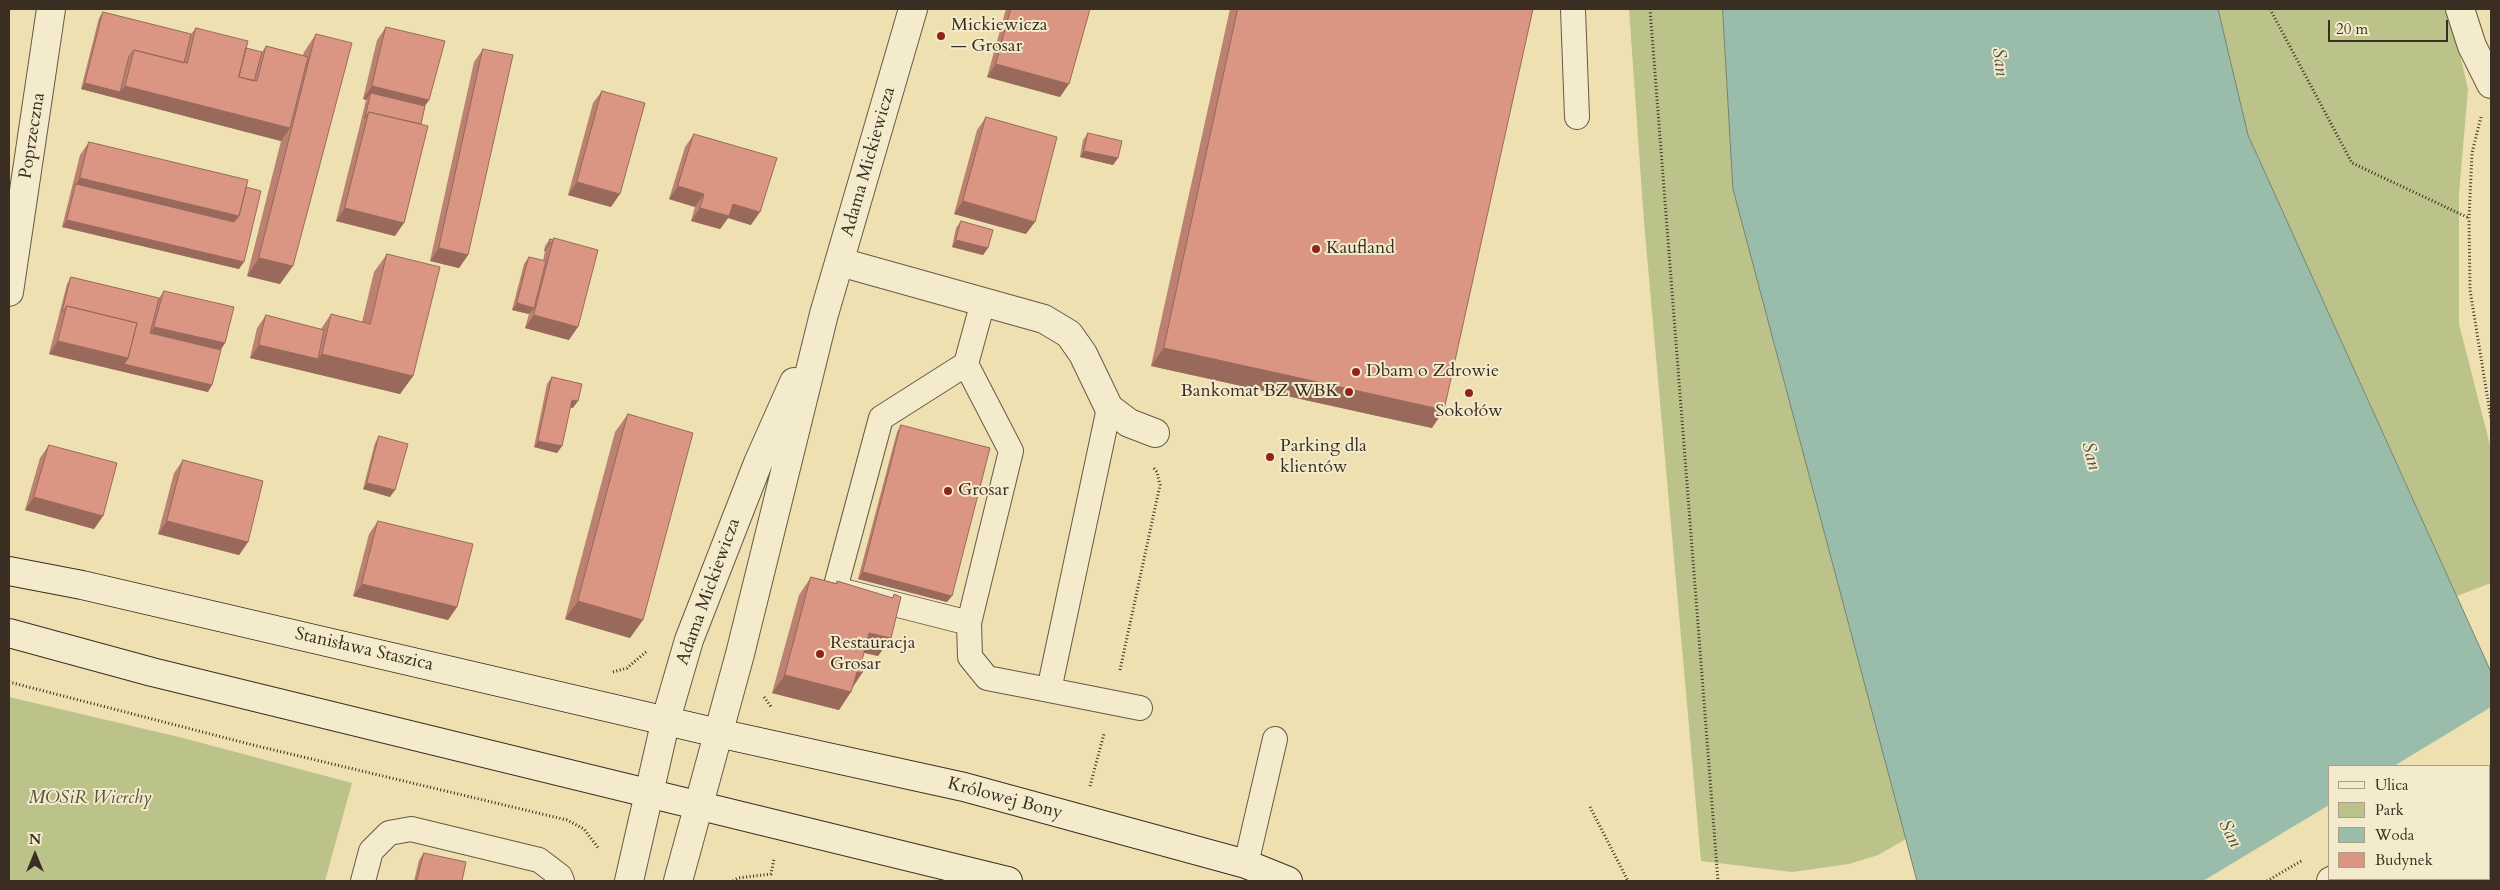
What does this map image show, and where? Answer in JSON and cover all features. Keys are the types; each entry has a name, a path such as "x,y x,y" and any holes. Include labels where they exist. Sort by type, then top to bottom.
{"main road":[{"name":"Poprzeczna","path":"9,292 11,257 51,9"},
{"name":"Adama Mickiewicza","path":"678,881 740,654 824,314 913,9"},
{"path":"2460,9 2472,46 2491,84"},
{"path":"840,262 1044,319 1069,334 1083,354 1110,408 1129,423 1155,433"},
{"name":"Adama Mickiewicza","path":"629,881 666,720 696,623 758,463 824,314"},
{"name":"Stanisława Staszica","path":"9,571 82,585 718,733"},
{"path":"9,633 152,672 649,795 1008,881"},
{"name":"Królowej Bony","path":"718,733 964,787 1246,864 1288,881"}],"lane":[{"path":"1573,9 1577,117"},
{"path":"969,623 835,589 881,418 966,364 983,302"},
{"path":"966,364 1011,451 969,623 970,657 988,678 1140,708"},
{"path":"1049,690 1110,408"},
{"path":"1246,864 1275,740"},
{"path":"363,881 371,851 389,833 411,829 539,860 560,876 562,881"}],"path":[{"path":"1650,9 1718,881"},
{"path":"2270,9 2352,163 2469,218"},
{"path":"2482,113 2472,153 2469,218 2470,290 2491,419"},
{"path":"1090,787 1112,703 1160,485 1158,472 1149,462"},
{"path":"610,673 627,668 651,646"},
{"path":"9,682 253,745 567,820 584,829 598,846 601,855"},
{"path":"760,692 778,716"},
{"path":"1590,807 1628,881"},
{"path":"733,881 738,878 771,874 776,850"},
{"path":"2268,881 2306,858"}],"green space":[{"path":"1629,9 1723,9 1733,189 1906,839 1878,855 1849,864 1792,872 1701,861 1644,222"},
{"path":"2218,9 2449,9 2468,89 2459,194 2459,324 2491,449 2491,583 2457,596 2248,135"},
{"name":"MOSiR Wierchy","path":"9,697 183,738 352,783 325,881 9,881"}],"water":[{"name":"San","path":"1723,9 2218,9 2248,135 2491,672 2491,881 1917,881 1733,189"}],"pier":[{"path":"2491,707 2491,851 2490,765 2396,765"},
{"path":"2328,806 2328,880 2443,880 2441,881 2203,881"}],"building":[{"path":"1011,9 1090,9 1069,84 996,64"},
{"path":"1238,9 1533,9 1444,410 1164,348"},
{"path":"103,12 191,34 184,63 134,50 129,56 120,92 85,83"},
{"path":"386,27 445,41 429,100 372,86"},
{"path":"196,28 248,41 239,77 257,81 266,46 308,57 290,128 125,86 134,50 187,63"},
{"path":"316,34 352,43 293,266 259,258"},
{"path":"246,48 262,52 254,81 239,77"},
{"path":"483,49 513,55 468,255 439,248"},
{"path":"602,91 645,103 620,194 577,182"},
{"path":"371,93 425,106 421,124 369,112 365,118"},
{"path":"369,112 428,126 404,223 345,208"},
{"path":"986,117 1057,137 1035,222 963,201"},
{"path":"1088,133 1122,141 1118,158 1084,151"},
{"path":"694,134 777,158 760,212 733,204 729,216 700,208 704,194 678,186"},
{"path":"89,142 248,180 239,216 80,178"},
{"path":"76,184 234,222 239,216 246,187 261,191 244,262 67,220"},
{"path":"961,221 993,230 988,248 956,240"},
{"path":"554,238 598,250 578,327 534,315"},
{"path":"387,254 440,267 413,376 322,354 331,314 370,324"},
{"path":"529,257 546,261 534,308 517,303"},
{"path":"71,277 159,298 150,333 221,350 212,385 124,364 128,358 137,323 67,306 62,312"},
{"path":"164,291 234,307 225,343 154,327"},
{"path":"67,306 137,323 128,358 58,341"},
{"path":"266,315 324,330 318,359 259,345"},
{"path":"552,377 582,384 578,401 572,400 562,446 538,441"},
{"path":"628,414 693,433 643,620 578,601"},
{"path":"901,425 990,448 952,596 863,572"},
{"path":"379,436 408,444 395,490 367,483"},
{"path":"49,445 117,463 103,516 34,497"},
{"path":"183,460 263,481 248,542 167,521"},
{"path":"378,521 473,544 457,607 362,584"},
{"name":"Restauracja Grosar","path":"811,577 837,584 837,581 893,598 894,594 901,597 891,638 869,633 861,664 865,665 862,673 857,672 851,692 785,675"},
{"path":"424,853 466,862 462,881 417,881"}],"place":[{"name":"Mickiewicza — Grosar","path":"941,36"},
{"name":"Kaufland","path":"1316,249"},
{"name":"Dbam o Zdrowie","path":"1356,372"},
{"name":"Bankomat BZ WBK","path":"1349,392"},
{"name":"Sokołów","path":"1469,393"},
{"name":"Parking dla klientów","path":"1270,457"},
{"name":"Grosar","path":"948,491"},
{"name":"Restauracja Grosar","path":"820,654"}]}
